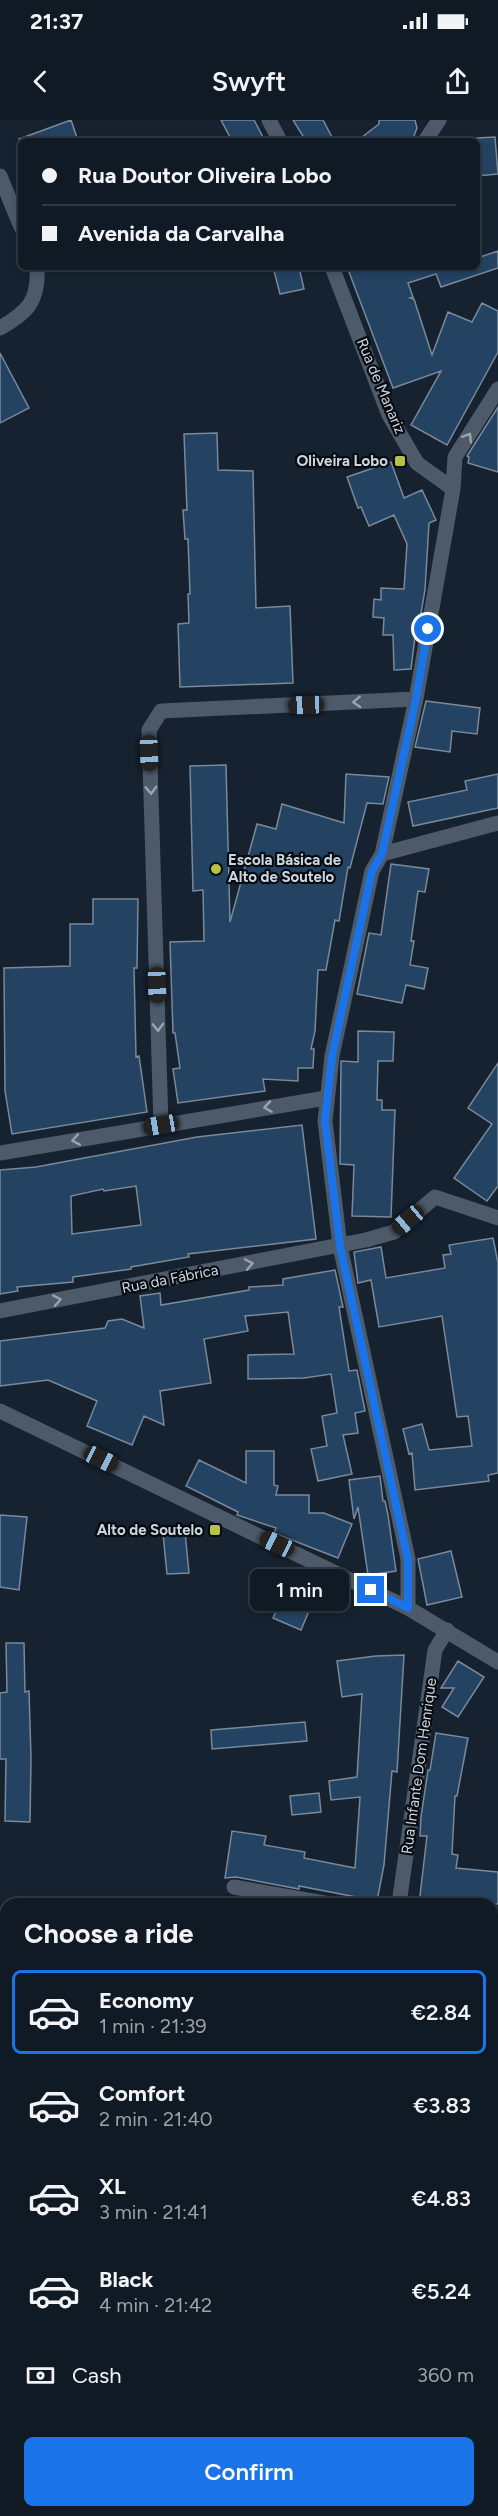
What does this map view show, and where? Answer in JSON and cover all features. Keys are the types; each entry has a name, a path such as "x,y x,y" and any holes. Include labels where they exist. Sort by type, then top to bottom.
{"street":[{"path":"268,120 278,138"},
{"path":"428,138 440,120"},
{"path":"0,176 18,220"},
{"path":"0,328 23,314 37,292 37,270"},
{"name":"Rua de Manariz","path":"333,270 389,415 417,463 453,489"},
{"path":"408,1608 408,1560 340,1246 325,1121 326,1098 332,1056 372,871 382,854 416,699 453,489 455,457 498,389"},
{"path":"161,1125 149,730 161,711 416,699"},
{"path":"382,854 498,823"},
{"path":"0,1153 326,1098"},
{"name":"Rua da Fábrica","path":"0,1311 340,1246 394,1232 435,1197 498,1218"},
{"path":"0,1411 408,1608 498,1662"},
{"name":"Rua Infante Dom Henrique","path":"400,1898 435,1650 447,1630"},
{"path":"234,1887 296,1898"}],"building":[{"path":"71,120 77,138 22,138"},
{"path":"221,120 254,120 263,138 230,138"},
{"path":"293,120 323,120 332,138 304,138"},
{"path":"379,120 415,120 417,128 413,138 361,138 379,124"},
{"path":"495,137 498,174 480,176 480,138 477,138"},
{"path":"498,251 498,268 441,287 436,274 408,283 413,297 410,298 414,299 432,355 448,312 472,322 482,303 498,311 498,352 447,445 411,425 441,371 393,388 349,272 355,270 480,270 480,257"},
{"path":"274,270 300,270 304,289 280,294"},
{"path":"0,353 29,408 0,423"},
{"path":"498,407 498,472 468,463 469,457 467,456"},
{"path":"217,433 218,470 253,471 256,608 290,606 293,683 180,687 178,624 189,623 188,594 190,594 188,539 185,539 183,510 187,510 184,434"},
{"path":"391,462 404,498 422,490 436,520 429,523 425,590 411,669 394,670 393,635 383,635 384,618 373,617 374,599 381,600 381,588 404,589 407,544 394,515 369,526 361,507 358,508 347,477"},
{"path":"426,701 480,708 477,734 452,731 450,752 415,747"},
{"path":"226,765 230,922 257,824 276,829 282,804 344,823 346,774 389,777 383,804 367,803 350,868 348,867 339,921 335,920 326,970 318,970 315,1031 311,1049 314,1049 313,1068 298,1068 298,1081 263,1079 265,1091 178,1103 173,1069 180,1068 175,1033 173,1033 170,942 204,941 203,890 193,891 190,766"},
{"path":"498,774 498,808 413,826 408,802 467,790 465,781"},
{"path":"391,864 429,869 425,892 418,891 410,965 428,968 424,989 406,985 402,1003 357,994 369,933 381,935"},
{"path":"93,899 138,899 137,968 134,968 136,1057 139,1056 147,1112 12,1134 5,1091 4,968 70,966 70,924 93,924"},
{"path":"358,1031 394,1032 393,1061 378,1061 377,1100 382,1100 382,1110 395,1110 391,1217 352,1216 354,1165 340,1164 341,1061 358,1062"},
{"path":"498,1063 498,1186 487,1201 454,1178 492,1124 468,1108"},
{"path":"302,1125 316,1239 188,1254 189,1257 131,1267 131,1269 73,1277 73,1282 17,1287 18,1291 0,1294 0,1170 36,1167 197,1137","holes":["136,1186 141,1225 72,1234 71,1196 103,1189 104,1191"]},
{"path":"493,1238 498,1263 498,1473 488,1475 489,1481 415,1490 412,1453 409,1454 403,1429 422,1424 429,1450 472,1446 468,1416 457,1417 442,1316 379,1327 371,1280 358,1283 354,1252 381,1247 386,1278 445,1268 443,1255 451,1254 449,1245"},
{"path":"335,1270 343,1307 339,1307 349,1371 357,1370 365,1411 355,1413 358,1433 343,1435 352,1474 318,1481 311,1449 327,1446 322,1416 337,1413 331,1374 304,1378 248,1379 248,1355 294,1354 288,1312 245,1316 248,1331 204,1339 211,1383 160,1391 164,1425 144,1416 132,1445 87,1426 97,1401 48,1380 0,1386 0,1341 105,1328 108,1321 122,1319 144,1328 140,1296 160,1293 161,1305 249,1290 249,1287 283,1285 283,1279"},
{"path":"246,1451 274,1451 274,1485 278,1486 276,1495 309,1495 309,1513 324,1513 352,1524 338,1558 274,1533 276,1528 237,1515 238,1512 186,1486 199,1460 246,1483"},
{"path":"380,1476 396,1571 368,1575 358,1507 354,1519 349,1480"},
{"path":"0,1515 27,1517 19,1590 0,1587"},
{"path":"185,1532 189,1573 167,1574 163,1534"},
{"path":"451,1551 462,1597 427,1605 418,1559"},
{"path":"292,1575 314,1585 305,1603 311,1606 301,1630 273,1618"},
{"path":"6,1643 24,1643 25,1692 29,1691 30,1822 5,1821 6,1759 0,1759 0,1693 7,1692"},
{"path":"404,1655 397,1772 392,1771 384,1865 378,1898 361,1898 299,1886 299,1889 236,1877 225,1878 232,1831 266,1836 264,1845 305,1852 304,1858 355,1868 360,1797 331,1800 329,1781 357,1777 362,1694 342,1697 337,1661"},
{"path":"458,1661 484,1677 458,1717 442,1707 454,1688 441,1688"},
{"path":"305,1722 307,1741 212,1749 211,1730"},
{"path":"436,1733 468,1738 457,1796 455,1796 452,1854 458,1855 456,1868 498,1872 498,1898 420,1898 427,1836 420,1836 421,1817 428,1770 430,1770"},
{"path":"319,1793 321,1812 292,1815 290,1796"}],"place":[{"name":"Oliveira Lobo","path":"400,461"},
{"name":"Escola Básica de Alto de Soutelo","path":"216,869"},
{"name":"Alto de Soutelo","path":"215,1530"}],"route":[{"path":"371,1590 408,1608 408,1560 340,1246 325,1121 326,1098 332,1056 372,871 382,854 416,699 428,629"}]}
